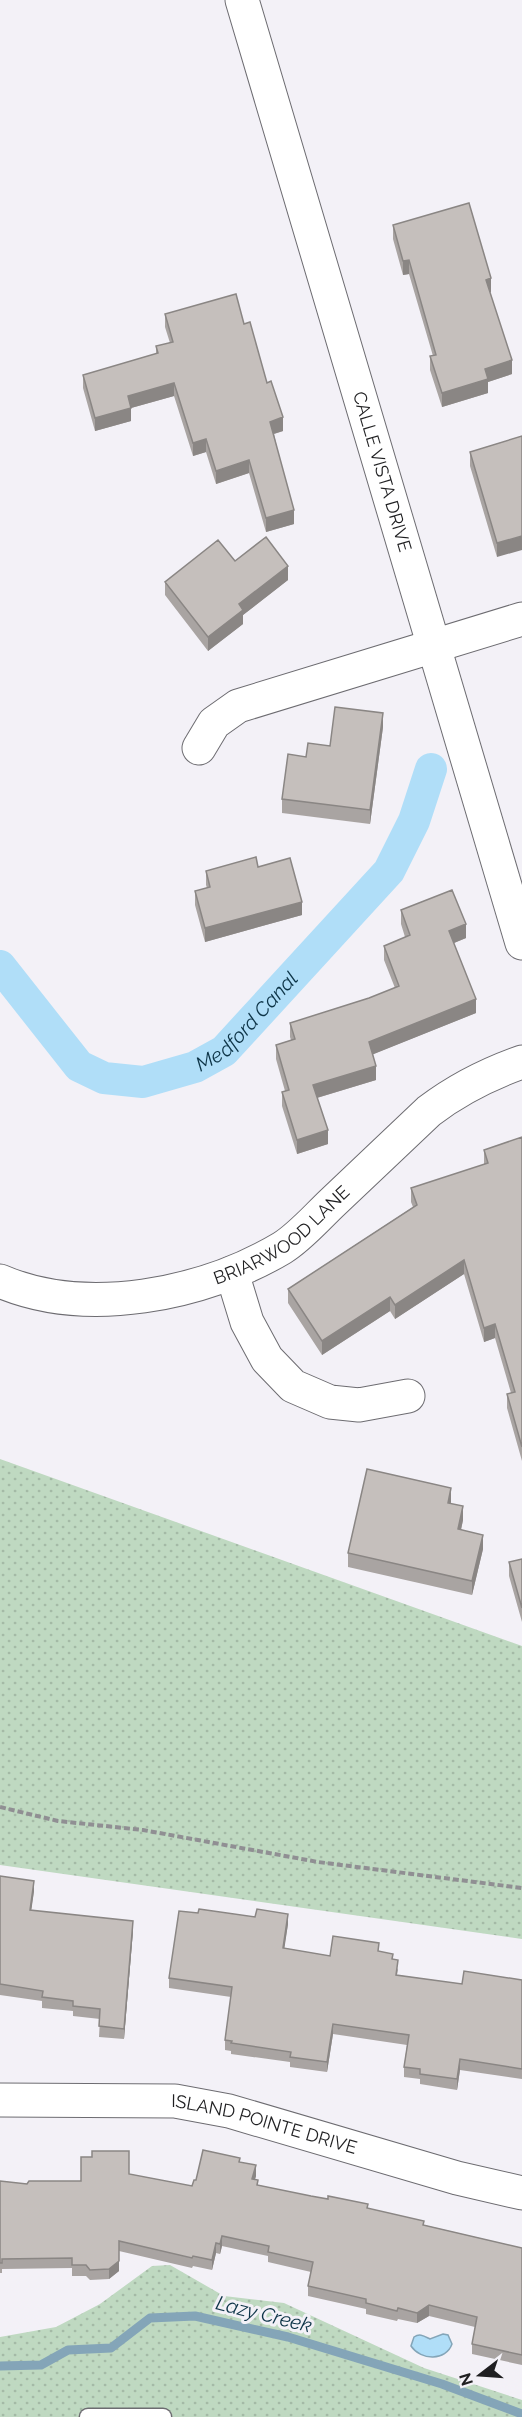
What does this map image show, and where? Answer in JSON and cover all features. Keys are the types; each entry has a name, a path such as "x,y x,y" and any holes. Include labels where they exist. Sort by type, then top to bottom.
{"street":[{"name":"CALLE VISTA DRIVE","path":"242,0 522,943"},
{"path":"199,748 214,723 238,706 522,619"},
{"name":"BRIARWOOD LANE","path":"0,1281 40,1294 114,1299 162,1294 232,1273 283,1247 429,1111 450,1095 486,1075 522,1062"},
{"path":"232,1273 247,1322 267,1359 292,1386 330,1402 359,1405 408,1396"},
{"name":"ISLAND POINTE DRIVE","path":"0,2100 175,2101 229,2111 457,2178 505,2191 522,2193"}],"lane":[{"path":"88,2417 162,2417"}],"path":[{"path":"0,1807 58,1821 143,1830 318,1862 522,1888"}],"green space":[{"path":"0,1459 522,1646 522,1939 0,1865"},
{"path":"170,2265 224,2296 284,2303 424,2368 522,2400 522,2417 0,2417 0,2337 56,2327 100,2304 152,2266"}],"water":[{"path":"443,2334 448,2335 452,2344 449,2350 439,2356 421,2354 411,2346 414,2337 418,2335 430,2339"}],"building":[{"path":"469,203 491,278 486,280 512,360 485,369 488,379 442,393 430,356 436,355 409,260 403,261 393,225"},
{"path":"236,294 244,324 250,322 267,383 271,381 283,417 270,422 294,510 266,518 249,460 216,471 206,439 193,443 174,383 128,396 131,408 95,418 83,375 158,353 156,346 173,342 165,314"},
{"path":"522,436 522,536 497,543 470,452"},
{"path":"266,537 288,566 239,604 243,610 208,637 165,582 218,540 235,561"},
{"path":"335,707 383,713 370,810 282,799 288,754 306,757 308,743 330,746"},
{"path":"256,857 258,867 290,858 302,902 205,928 195,891 210,887 206,871"},
{"path":"452,890 466,924 449,931 476,999 369,1042 376,1066 313,1085 328,1130 297,1140 282,1092 289,1090 276,1045 295,1039 290,1023 399,986 384,946 410,935 401,910"},
{"path":"522,1137 522,1447 507,1394 515,1392 495,1324 484,1328 464,1260 395,1305 390,1297 322,1341 288,1289 417,1205 411,1188 488,1163 484,1150"},
{"path":"367,1469 451,1488 448,1503 463,1506 458,1529 483,1535 472,1581 348,1553"},
{"path":"522,1559 522,1608 509,1562"},
{"path":"0,1876 34,1881 30,1910 133,1921 124,2029 99,2026 100,2009 73,2006 73,2001 42,1997 43,1991 0,1984"},
{"path":"199,1909 255,1917 257,1909 288,1914 283,1948 330,1956 333,1936 379,1943 378,1951 393,1954 392,1959 398,1960 396,1975 462,1984 464,1971 522,1980 522,2069 460,2059 457,2079 420,2074 420,2069 404,2067 409,2035 333,2024 327,2062 290,2057 291,2052 231,2043 232,2041 225,2040 232,1987 169,1978 179,1911 198,1913"},
{"path":"203,2150 240,2158 239,2162 256,2165 252,2179 258,2180 257,2185 328,2199 328,2196 368,2204 367,2208 424,2221 423,2225 522,2248 522,2355 472,2344 477,2317 429,2305 417,2313 398,2308 397,2311 366,2303 366,2299 308,2286 313,2262 268,2252 269,2246 222,2236 220,2244 216,2243 212,2260 193,2256 192,2258 119,2241 119,2261 109,2269 90,2270 86,2265 72,2265 72,2258 2,2259 0,2263 0,2181 27,2184 29,2181 81,2181 81,2157 92,2157 92,2151 129,2151 129,2174 192,2186 196,2180"}],"waterway":[{"name":"Medford Canal","path":"0,966 79,1066 104,1078 143,1082 195,1067 224,1051 389,871 414,821 431,769"},
{"name":"Lazy Creek","path":"0,2366 41,2365 68,2350 111,2348 150,2318 195,2316 288,2337 442,2384 522,2414"}]}
